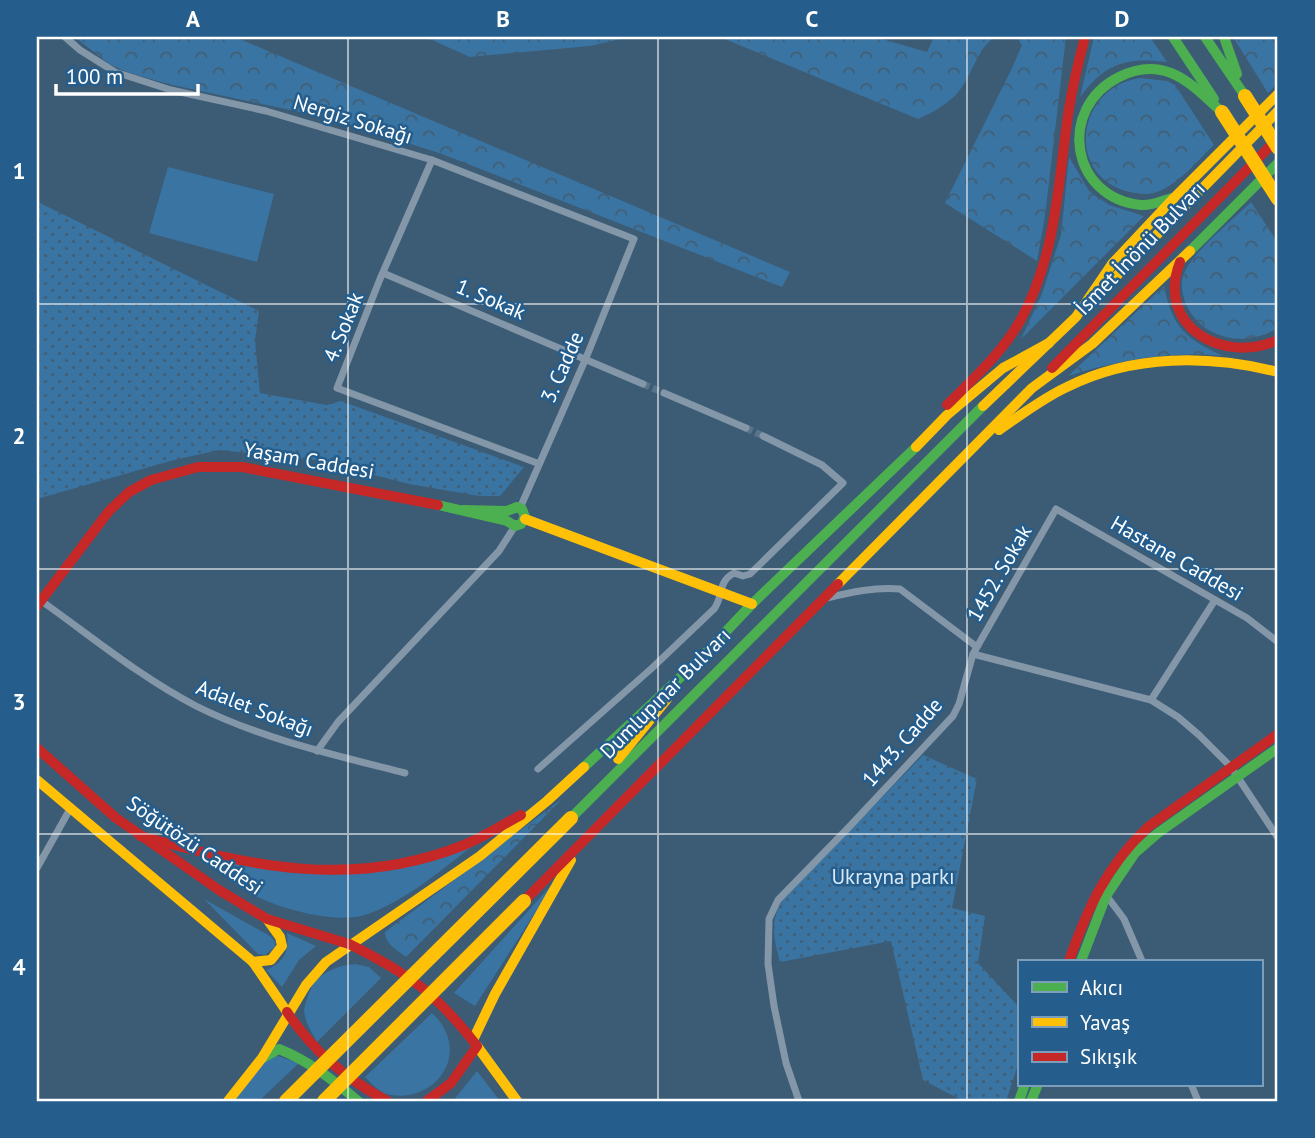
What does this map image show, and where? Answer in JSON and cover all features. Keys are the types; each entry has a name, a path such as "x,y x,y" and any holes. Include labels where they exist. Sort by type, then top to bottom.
{"main road":[{"path":"870,493 901,451 998,352 1028,306 1043,267 1058,202 1068,113 1085,37"},
{"path":"1173,37 1278,200"},
{"path":"1205,37 1278,148"},
{"path":"1224,37 1244,96"},
{"path":"1174,198 1141,205 1116,200 1094,184 1079,153 1079,126 1085,107 1100,88 1118,76 1136,70 1156,70 1181,79 1222,112"},
{"path":"1076,317 1112,264 1278,94"},
{"name":"İsmet İnönü Bulvarı","path":"1076,317 1278,111"},
{"name":"İsmet İnönü Bulvarı","path":"1032,388 1278,138"},
{"path":"324,1101 1032,388 1091,344 1182,259 1278,163"},
{"path":"1182,259 1177,267 1174,298 1184,319 1201,337 1237,349 1259,347 1278,340"},
{"name":"Dumlupınar Bulvarı","path":"286,1101 1076,317"},
{"path":"228,1101 262,1058 309,979 349,944 417,901 480,856 547,801 699,660 752,604 870,493 947,415 1003,368 1049,343"},
{"path":"974,446 1055,393 1123,368 1200,360 1236,363 1278,372"},
{"name":"Yaşam Caddesi","path":"38,601 110,511 129,492 174,472 198,467 242,467 463,510 515,517 752,604"},
{"path":"571,818 699,660"},
{"path":"1234,772 1278,734"},
{"name":"Söğütözü Caddesi","path":"37,748 92,799 140,836 219,890 267,919 349,944 396,968 419,984 446,1008 517,1101"},
{"path":"1069,960 1116,858 1129,843 1148,827 1234,772 1278,748"},
{"path":"37,780 253,962 315,1051 335,1070 387,1101"},
{"path":"140,836 264,866 325,870 375,866 422,858 465,844 547,801"},
{"path":"427,1101 451,1083 475,1043 495,994 580,844"},
{"path":"1081,960 1102,891"},
{"path":"253,962 265,963 271,960 278,956 282,946 280,937 267,919"},
{"path":"262,1058 279,1049 295,1054 330,1077 358,1101"}],"street":[{"name":"Nergiz Sokağı","path":"65,37 80,50 116,72 140,81 266,111 432,160 634,239"},
{"name":"4. Sokak","path":"432,160 337,388 537,463"},
{"name":"3. Cadde","path":"317,751 338,722 499,551 586,358 634,239"},
{"name":"1. Sokak","path":"383,273 643,384"},
{"path":"664,393 746,428"},
{"path":"538,769 714,609 720,601 725,579 734,573 743,576 750,574 843,483 822,465 763,436"},
{"name":"Hastane Caddesi","path":"1056,509 1254,623 1278,642"},
{"name":"1452. Sokak","path":"975,650 1056,509"},
{"path":"822,599 860,590 900,589 912,596 975,650 1151,700 1178,717 1234,772 1278,838"},
{"path":"1151,700 1215,600"},
{"name":"Adalet Sokağı","path":"38,601 158,684 196,706 246,727 317,751 405,773"},
{"name":"1443. Cadde","path":"799,1101 786,1063 774,1006 768,964 769,919 778,900 953,716 975,650"},
{"path":"37,868 71,809"},
{"path":"1102,891 1124,919 1142,960"}],"green space":[{"path":"75,37 235,37 790,272 782,287 442,154 333,119 168,84 127,72 109,64"},
{"path":"425,37 629,37 590,46 470,57"},
{"path":"720,37 875,37 927,52 934,37 995,37 983,49 955,95 918,119"},
{"path":"1016,37 1066,37 1045,216 1037,261 945,203 1022,45"},
{"path":"1094,37 1150,37 1167,62 1140,61 1118,65 1099,76 1080,97"},
{"path":"1233,37 1278,37 1278,83 1268,93"},
{"path":"1141,78 1167,81 1175,85 1214,145 1173,184 1147,194 1130,192 1109,183 1095,169 1087,151 1086,132 1092,114 1103,97 1119,85"},
{"path":"1069,157 1089,191 1109,205 1144,216 1021,339 1042,294 1061,235"},
{"path":"168,167 274,194 257,262 149,233"},
{"path":"38,202 259,311 255,341 260,393 327,405 341,401 524,467 500,496 479,496 409,484 316,460 219,450 37,499"},
{"path":"1251,202 1278,243 1278,328 1252,338 1239,339 1214,333 1203,326 1186,304 1182,285 1184,273 1196,255"},
{"path":"1164,286 1176,322 1199,344 1223,356 1144,358 1068,376"},
{"name":"Ukrayna parkı","path":"923,755 977,779 952,908 985,916 978,963 1018,1006 1018,1065 1006,1101 963,1101 923,1080 891,941 780,962 774,923 783,900"},
{"path":"562,799 406,957 389,943 385,932"},
{"path":"478,842 424,883 395,901 365,915 352,917 319,916 266,901 236,884 207,859 335,875"},
{"path":"556,880 475,1006 454,993"},
{"path":"204,899 270,936 275,947 265,955 258,954"},
{"path":"287,933 316,946 299,960 282,987 266,970 284,956"},
{"path":"355,964 369,967 381,978 317,1042 304,1011 311,988 327,972"},
{"path":"432,1013 444,1028 449,1044 449,1059 443,1073 433,1084 420,1092 404,1096 381,1091 365,1077"},
{"path":"275,1055 299,1063 259,1101 232,1101 262,1063"},
{"path":"477,1071 500,1101 453,1101"}],"tunnel":[{"path":"643,384 664,393"},
{"path":"746,428 763,436"}],"traffic: fast":[{"path":"1173,37 1214,99"},
{"path":"1205,37 1245,96"},
{"path":"1224,37 1237,74"},
{"path":"1172,198 1141,205 1117,199 1099,186 1086,170 1080,150 1080,129 1086,109 1099,91 1119,77 1138,70 1151,69 1171,73 1185,80 1222,112"},
{"path":"1190,251 1278,163"},
{"path":"571,818 983,406"},
{"path":"584,767 699,660 752,604 916,447"},
{"path":"438,505 507,521 515,526 521,524 525,517 522,509 517,507 507,511 463,510"},
{"path":"1081,960 1106,896 1135,853 1158,833 1278,748"},
{"path":"263,1058 279,1049 320,1072 358,1101"},
{"path":"1019,1101 1024,1086"},
{"path":"1031,1101 1037,1086"}],"traffic: slow":[{"path":"983,406 1076,317 1112,264 1278,94"},
{"path":"1245,96 1278,148"},
{"path":"1092,301 1278,111"},
{"path":"1222,112 1278,199"},
{"path":"838,584 1032,388 1092,344 1190,251"},
{"path":"916,447 947,415 1003,368 1049,343"},
{"path":"999,430 1058,391 1118,368 1145,363 1198,361 1252,366 1278,372"},
{"path":"525,519 752,604"},
{"path":"618,759 667,699"},
{"path":"228,1101 262,1058 306,985 326,962 480,856 584,767"},
{"path":"37,780 253,962 287,1012"},
{"path":"286,1101 571,818"},
{"path":"473,1040 495,994 571,860"},
{"path":"324,1101 524,901"},
{"path":"253,962 271,960 282,946 280,937 267,919"},
{"path":"477,1046 517,1101"}],"traffic: jam":[{"path":"947,405 1005,344 1032,297 1054,220 1070,105 1085,37"},
{"path":"1052,368 1278,138"},
{"path":"1180,262 1175,285 1177,305 1186,321 1199,334 1216,343 1236,347 1257,346 1278,340"},
{"path":"37,606 109,511 129,492 151,480 198,467 242,467 438,505"},
{"path":"524,901 838,584"},
{"path":"1069,960 1091,905 1133,842 1148,827 1278,734"},
{"path":"37,748 116,818 219,890 267,919 349,944"},
{"path":"140,836 262,864 342,870 382,867 422,859 471,842 521,815"},
{"path":"349,944 420,986 448,1012 477,1046 451,1083 427,1101"},
{"path":"287,1012 308,1040 331,1063 387,1101"}]}
